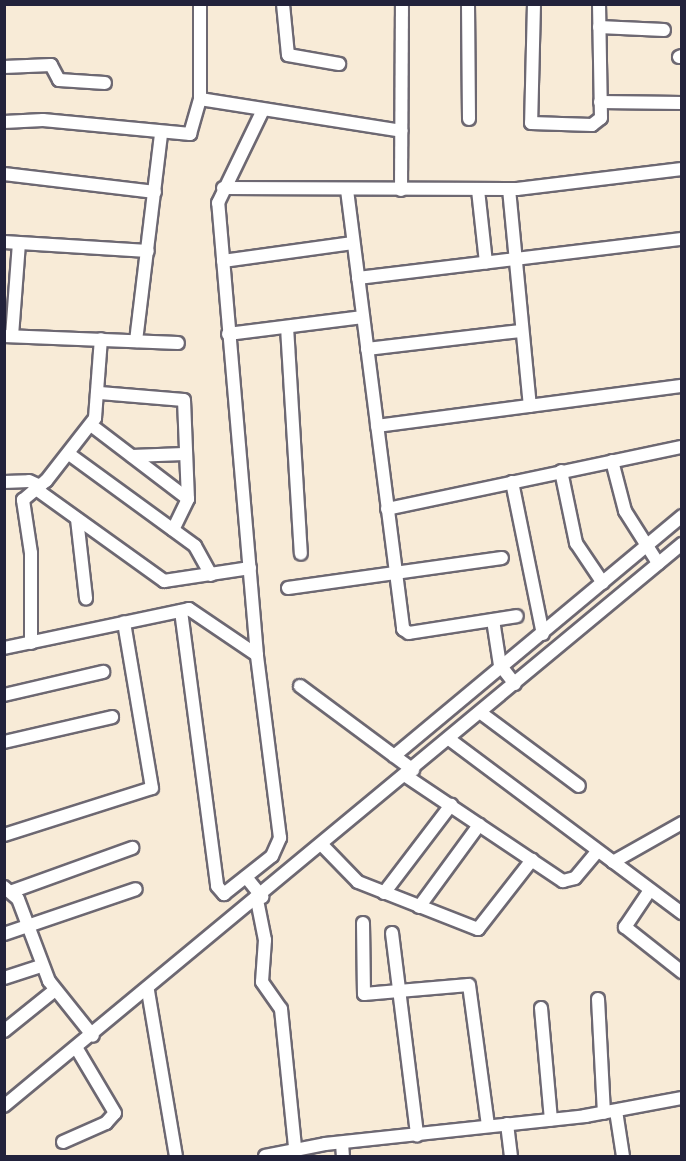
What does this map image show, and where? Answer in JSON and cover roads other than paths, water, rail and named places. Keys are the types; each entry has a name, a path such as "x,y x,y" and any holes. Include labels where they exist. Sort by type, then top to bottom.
{"street":[{"path":"4,122 43,120 190,134 200,99 200,4"},
{"path":"283,4 288,55 339,64"},
{"path":"401,190 402,4"},
{"path":"468,4 469,118"},
{"path":"534,4 531,123 597,124 600,102 599,4"},
{"path":"599,27 664,30"},
{"path":"4,67 51,65 59,80 105,83"},
{"path":"200,99 262,112 401,131"},
{"path":"600,102 681,103"},
{"path":"262,112 223,188 218,203 257,655 280,838 255,890 265,940 262,982 281,1009 295,1148"},
{"path":"136,341 161,133"},
{"path":"223,188 509,189 681,169"},
{"path":"4,174 155,192"},
{"path":"509,189 513,260 530,406"},
{"path":"347,190 387,509 405,632 517,616"},
{"path":"478,190 486,263"},
{"path":"358,278 681,239"},
{"path":"4,242 148,251"},
{"path":"19,243 8,336 178,343"},
{"path":"222,261 353,243"},
{"path":"228,334 363,317"},
{"path":"287,327 301,554"},
{"path":"367,349 521,331"},
{"path":"32,642 31,554 23,504 69,454 91,425 100,393 101,339"},
{"path":"377,426 681,386"},
{"path":"100,393 182,397 188,499 173,530"},
{"path":"91,425 188,499"},
{"path":"387,509 681,447"},
{"path":"69,454 199,550 212,575"},
{"path":"132,456 184,454"},
{"path":"612,461 625,511 652,555"},
{"path":"561,471 576,543 603,583"},
{"path":"4,482 29,481 77,519 164,581 250,568"},
{"path":"512,482 543,634"},
{"path":"4,1106 77,1049 88,1031 148,990 255,890 323,846 405,766 652,555 681,516"},
{"path":"77,519 86,598"},
{"path":"405,766 449,739 481,713 543,634 603,583 652,555 681,544"},
{"path":"288,588 396,576 502,558"},
{"path":"4,648 181,610 198,611 257,655"},
{"path":"181,610 219,892 224,894 255,890"},
{"path":"493,620 508,677"},
{"path":"4,835 152,788 124,622"},
{"path":"4,695 103,672"},
{"path":"300,686 405,766 451,805 567,882 598,851"},
{"path":"481,713 579,786"},
{"path":"4,742 112,717"},
{"path":"449,739 681,913"},
{"path":"384,893 451,805"},
{"path":"613,862 681,823"},
{"path":"419,907 479,825"},
{"path":"323,846 353,879 419,907 483,928 532,860"},
{"path":"88,1031 55,990 40,966 9,889 132,848"},
{"path":"4,934 136,889"},
{"path":"650,890 625,927 681,972"},
{"path":"363,923 362,992 399,992 469,985 488,1126"},
{"path":"392,933 417,1135"},
{"path":"4,978 40,966"},
{"path":"4,1031 55,990"},
{"path":"148,990 176,1156"},
{"path":"598,999 610,1112 623,1156"},
{"path":"541,1008 551,1120"},
{"path":"63,1142 113,1120 115,1113 77,1049"},
{"path":"272,1155 295,1148 610,1112 681,1098"},
{"path":"507,1124 511,1156"},
{"path":"342,1143 344,1156"}]}
